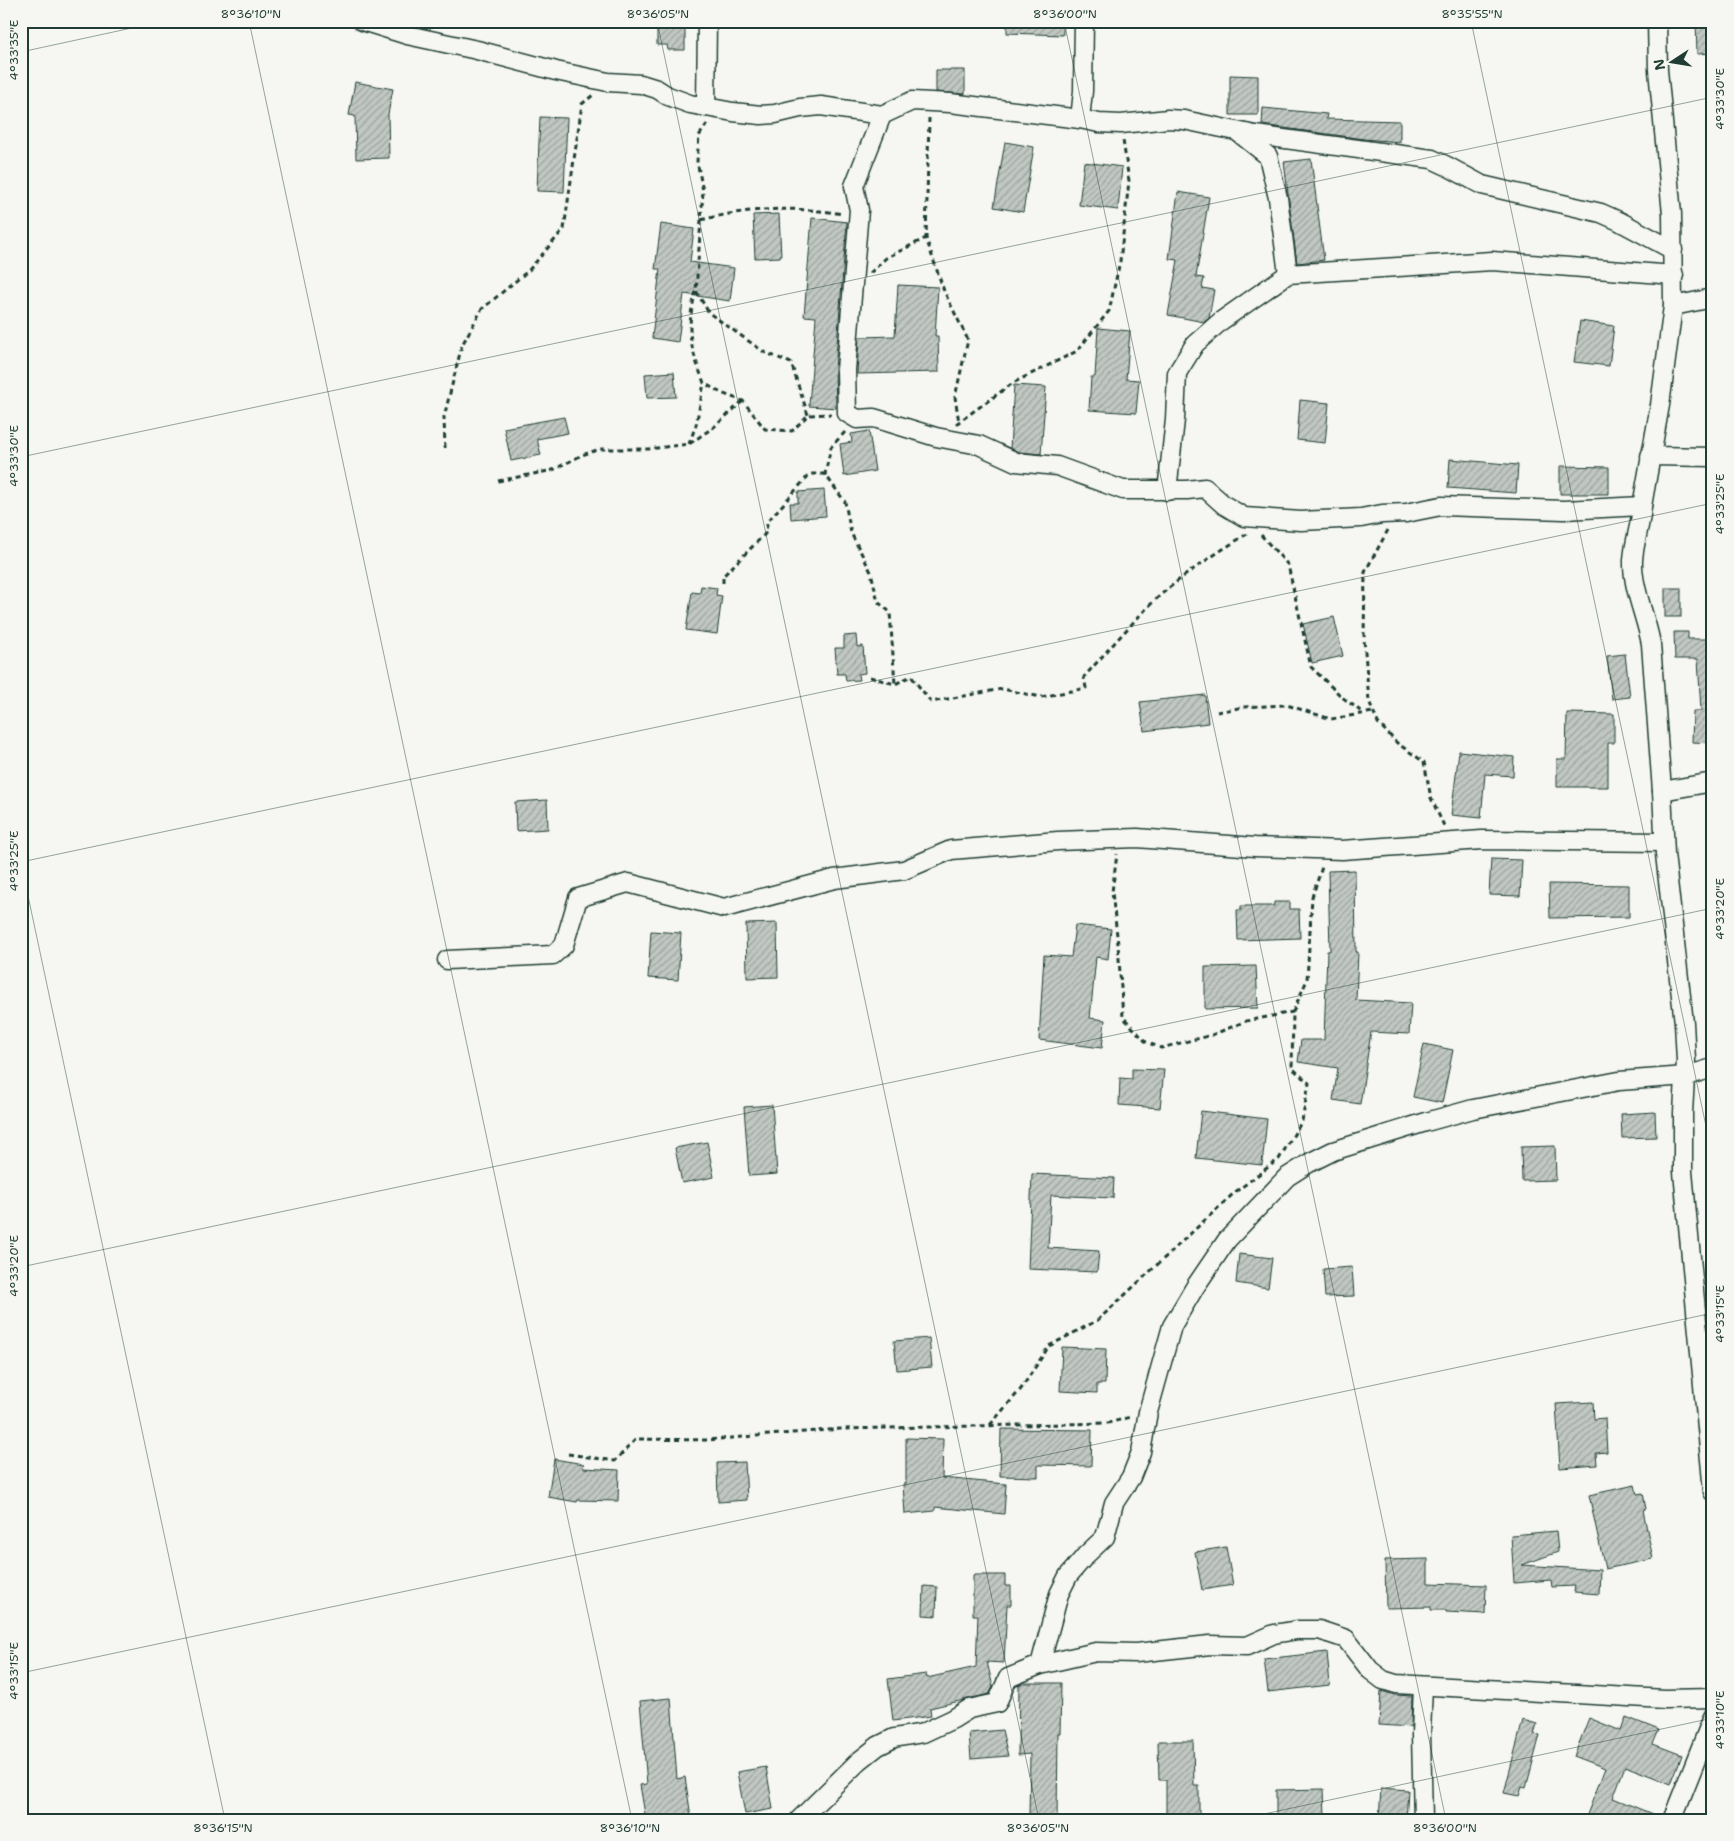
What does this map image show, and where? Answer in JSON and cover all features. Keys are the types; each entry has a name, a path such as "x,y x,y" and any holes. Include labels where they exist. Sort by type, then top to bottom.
{"street":[{"path":"362,21 407,35 477,50 556,71 608,82 640,84 690,104 733,112 761,115 821,106 882,115 912,101 929,102 1080,119 1100,123 1121,124 1168,119 1200,123 1236,132 1432,159 1482,185 1601,213 1673,250"},
{"path":"706,107 707,21"},
{"path":"1080,119 1083,91 1084,21"},
{"path":"1657,21 1658,70 1672,214 1673,306 1664,381 1650,456 1641,522 1633,559 1634,579 1647,622 1651,644 1664,842 1684,1023 1686,1076 1683,1172 1713,1492"},
{"path":"882,115 854,186 859,210 846,370 852,416 874,418 936,437 979,445 1016,462 1057,466 1123,490 1167,491 1205,488 1224,505 1251,523 1361,518 1440,506 1564,510 1642,506"},
{"path":"1236,132 1268,156 1278,198 1288,274"},
{"path":"1167,491 1175,420 1177,374 1195,344 1221,321 1288,274 1492,261 1674,275"},
{"path":"1673,306 1713,298"},
{"path":"1650,456 1713,457"},
{"path":"1662,791 1713,782"},
{"path":"448,960 553,955 564,945 578,898 628,883 724,908 834,879 904,870 951,850 1058,841 1137,838 1255,847 1328,850 1482,840 1664,842"},
{"path":"1040,1665 1059,1594 1068,1576 1105,1537 1114,1503 1131,1478 1141,1452 1148,1412 1172,1326 1195,1287 1227,1240 1287,1177 1309,1162 1333,1152 1373,1138 1474,1109 1619,1081 1686,1076 1713,1068"},
{"path":"799,1820 859,1761 878,1746 894,1738 923,1733 969,1709 997,1703 1008,1678 1040,1665 1096,1652 1136,1654 1210,1645 1247,1646 1274,1634 1297,1630 1319,1630 1346,1639 1370,1670 1383,1680 1396,1684 1666,1699 1713,1698"},
{"path":"1422,1686 1423,1820"},
{"path":"1672,1820 1713,1717"}],"path":[{"path":"445,448 444,417 462,345 482,310 529,270 564,229 582,104 608,82"},
{"path":"929,102 926,238 944,291 968,340 955,397 959,422"},
{"path":"689,444 696,425 704,383 689,340 690,312 696,290 703,191 698,161 699,136 710,118 733,112"},
{"path":"936,437 990,402 1013,383 1077,351 1109,311 1120,261 1128,181 1121,124"},
{"path":"701,220 728,213 785,208 824,211 858,217"},
{"path":"852,291 886,258 926,238"},
{"path":"696,290 709,312 764,352 791,363 808,414"},
{"path":"704,383 722,393 743,400 765,429 792,430 808,414 852,416"},
{"path":"498,481 552,470 582,455 600,449 649,449 689,444 714,427 743,400"},
{"path":"852,416 831,446 825,474 845,502 851,533 871,572 878,602 890,612 895,684"},
{"path":"722,583 723,576 765,534 768,521 810,474 825,474"},
{"path":"1397,513 1365,572 1364,639 1369,701 1378,723 1397,743 1424,762 1431,798 1452,842"},
{"path":"870,677 895,684 911,676 931,702 1002,689 1041,697 1086,688 1084,677 1155,600 1251,523 1288,565 1311,667 1342,697 1363,713"},
{"path":"1217,712 1244,707 1287,705 1331,719 1373,712"},
{"path":"1120,839 1112,892 1123,1017 1146,1042 1161,1048 1212,1035 1246,1021 1292,1012"},
{"path":"990,1425 1021,1389 1049,1346 1098,1320 1234,1193 1279,1159 1302,1121 1309,1084 1292,1068 1292,1012 1307,980 1312,897 1328,850"},
{"path":"568,1454 616,1461 636,1439 708,1440 841,1429 1108,1423 1148,1412"}],"building":[{"path":"657,21 685,21 685,50 668,50 667,45 657,45"},
{"path":"1007,21 1063,21 1063,35 1007,33"},
{"path":"1696,21 1713,21 1713,53 1697,54"},
{"path":"936,70 965,70 965,94 936,92"},
{"path":"1230,75 1258,76 1258,115 1230,115"},
{"path":"355,82 393,89 388,114 389,158 356,159 355,116 349,115"},
{"path":"1263,108 1327,114 1326,119 1400,121 1400,142 1262,125"},
{"path":"540,117 567,118 564,192 537,191"},
{"path":"1005,142 1034,147 1023,212 994,207"},
{"path":"1311,159 1324,260 1297,263 1284,162"},
{"path":"1084,162 1122,167 1118,210 1079,205"},
{"path":"1178,192 1209,197 1196,277 1204,278 1202,288 1214,290 1209,318 1204,322 1168,315 1178,260 1169,259"},
{"path":"779,214 781,257 755,258 753,215"},
{"path":"812,218 847,222 835,369 836,408 809,406 816,317 804,316"},
{"path":"661,224 694,229 690,262 734,268 730,301 684,294 678,342 652,338 660,269 655,269"},
{"path":"898,285 938,287 935,336 938,336 939,372 857,374 859,337 895,336"},
{"path":"1580,321 1614,326 1609,366 1574,362"},
{"path":"1098,328 1130,331 1126,379 1139,380 1136,413 1089,410 1091,377 1095,377"},
{"path":"674,372 676,397 647,398 645,374"},
{"path":"1014,385 1046,387 1041,454 1019,452 1010,448"},
{"path":"1300,400 1329,403 1325,443 1297,440"},
{"path":"564,417 568,433 537,439 541,455 511,461 504,428"},
{"path":"869,431 875,471 844,476 840,444 852,442 851,434"},
{"path":"1450,459 1518,465 1516,493 1448,488"},
{"path":"1560,466 1609,467 1609,494 1560,494"},
{"path":"824,490 826,516 791,519 790,503 798,503 798,492"},
{"path":"701,586 717,588 716,595 722,596 717,634 686,630 692,592 700,593"},
{"path":"1665,588 1681,588 1681,617 1665,617"},
{"path":"1334,617 1343,656 1312,663 1303,624"},
{"path":"1674,632 1688,632 1688,639 1713,639 1713,743 1692,742 1693,711 1701,711 1698,659 1675,659"},
{"path":"856,635 857,647 863,646 865,673 858,674 859,680 846,681 845,674 837,674 835,648 844,648 844,636"},
{"path":"1625,654 1630,697 1612,699 1607,656"},
{"path":"1205,695 1208,723 1144,731 1140,702"},
{"path":"1567,713 1614,714 1614,743 1608,743 1608,787 1557,787 1557,759 1566,759"},
{"path":"1459,751 1514,757 1513,776 1485,774 1481,818 1451,815"},
{"path":"547,800 548,829 516,831 515,802"},
{"path":"1491,859 1522,860 1520,896 1489,895"},
{"path":"1355,870 1356,952 1358,952 1356,1000 1411,1003 1409,1034 1371,1032 1360,1104 1333,1100 1338,1068 1298,1062 1301,1040 1324,1040 1327,951 1330,951 1328,871"},
{"path":"1549,884 1629,885 1629,917 1550,918"},
{"path":"1274,902 1290,902 1290,909 1299,909 1300,938 1238,940 1237,910 1241,910 1241,906 1274,906"},
{"path":"777,923 778,977 747,978 746,924"},
{"path":"1075,925 1111,929 1108,959 1096,957 1090,1018 1105,1020 1102,1048 1039,1040 1044,955 1071,957"},
{"path":"651,931 681,933 678,980 648,978"},
{"path":"1256,966 1258,1008 1205,1009 1205,967"},
{"path":"1424,1044 1453,1050 1442,1103 1413,1097"},
{"path":"1132,1069 1164,1070 1160,1108 1119,1105 1120,1078 1132,1079"},
{"path":"772,1105 777,1174 749,1176 744,1107"},
{"path":"1201,1111 1267,1119 1262,1165 1196,1158"},
{"path":"1655,1112 1656,1137 1622,1138 1621,1114"},
{"path":"707,1142 714,1177 682,1183 675,1148"},
{"path":"1555,1146 1556,1180 1522,1181 1521,1147"},
{"path":"1032,1174 1114,1178 1113,1198 1051,1195 1048,1248 1099,1251 1097,1272 1028,1269"},
{"path":"1239,1254 1272,1258 1268,1288 1236,1283"},
{"path":"1352,1267 1354,1296 1325,1297 1323,1269"},
{"path":"929,1338 932,1367 897,1370 894,1341"},
{"path":"1062,1347 1106,1349 1105,1384 1097,1384 1097,1393 1060,1391"},
{"path":"1593,1402 1594,1419 1605,1418 1607,1452 1596,1453 1597,1465 1560,1468 1556,1404"},
{"path":"1001,1429 1092,1430 1091,1466 1038,1465 1038,1477 1000,1476"},
{"path":"906,1438 943,1439 942,1478 1006,1484 1004,1514 935,1507 935,1511 905,1514 903,1484 906,1484"},
{"path":"554,1459 584,1464 583,1468 619,1470 618,1501 578,1500 577,1502 548,1497"},
{"path":"745,1462 747,1500 718,1502 717,1463"},
{"path":"1635,1485 1637,1494 1643,1493 1646,1509 1643,1510 1653,1559 1605,1569 1589,1495"},
{"path":"1556,1531 1558,1552 1522,1565 1600,1570 1599,1594 1574,1592 1575,1586 1552,1587 1551,1580 1514,1583 1511,1535"},
{"path":"1226,1547 1233,1585 1202,1590 1195,1552"},
{"path":"1428,1559 1428,1583 1486,1585 1485,1614 1446,1612 1446,1610 1431,1610 1431,1607 1386,1608 1385,1560"},
{"path":"973,1575 1005,1575 1005,1586 1011,1586 1011,1605 1007,1605 1004,1663 987,1662 993,1687 989,1694 930,1708 931,1716 893,1721 888,1679 926,1674 927,1678 976,1667 978,1615 973,1615"},
{"path":"924,1586 937,1587 936,1616 923,1615"},
{"path":"1327,1652 1330,1685 1268,1692 1264,1659"},
{"path":"1023,1683 1061,1683 1060,1733 1058,1733 1057,1818 1029,1818 1030,1754 1018,1755 1019,1685"},
{"path":"1381,1691 1395,1695 1412,1696 1411,1727 1379,1725"},
{"path":"671,1698 677,1779 685,1777 691,1817 672,1820 646,1820 640,1785 647,1784 640,1701"},
{"path":"1626,1717 1659,1730 1653,1744 1682,1755 1671,1784 1625,1766 1613,1798 1662,1818 1662,1820 1585,1820 1605,1768 1574,1756 1589,1718 1621,1731"},
{"path":"1523,1720 1537,1724 1534,1734 1540,1735 1526,1788 1522,1787 1519,1796 1504,1793"},
{"path":"1002,1730 1008,1756 971,1759 969,1733"},
{"path":"1158,1741 1193,1741 1194,1786 1199,1786 1199,1820 1166,1820 1166,1780 1159,1780"},
{"path":"766,1767 773,1809 745,1814 737,1772"},
{"path":"1381,1788 1408,1790 1406,1820 1379,1820"},
{"path":"1324,1789 1325,1817 1276,1817 1276,1790"}]}
